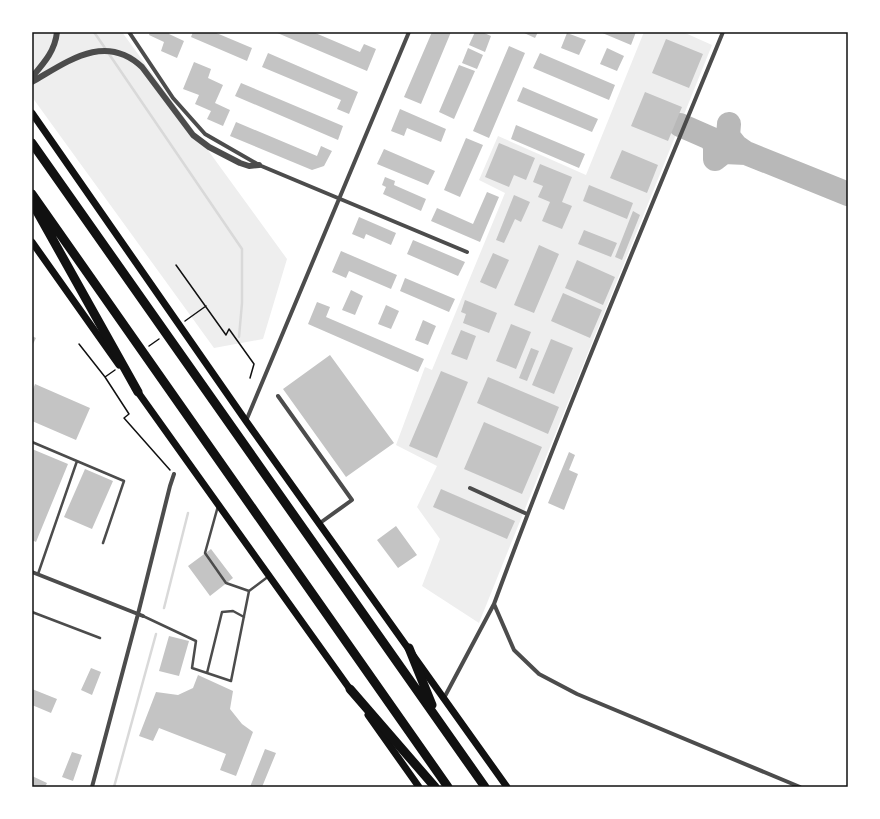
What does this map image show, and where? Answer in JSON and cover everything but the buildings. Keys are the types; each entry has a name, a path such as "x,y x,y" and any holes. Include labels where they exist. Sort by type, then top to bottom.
{"highway":[{"path":"32,143 485,787"},
{"path":"32,194 448,787"},
{"path":"32,203 138,392"},
{"path":"409,648 437,719"},
{"path":"350,689 435,787"}],"main road":[{"path":"32,113 246,421 507,787"},
{"path":"32,242 419,787"}],"street":[{"path":"32,77 52,51 56,40 56,32"},
{"path":"129,32 173,98 204,134 258,165 467,252"},
{"path":"246,421 340,200 409,32"},
{"path":"444,698 494,604 527,514 723,32"},
{"path":"32,82 76,57 86,53 105,50 133,58 142,67 193,135 209,147 240,163 249,166 258,165"},
{"path":"278,396 352,500 320,524"},
{"path":"92,787 174,474"},
{"path":"470,488 527,514"},
{"path":"32,572 143,616"},
{"path":"494,604 514,650 539,674 577,694 800,787"}],"lane":[{"path":"32,442 124,481 103,543"},
{"path":"38,574 77,461"},
{"path":"218,505 205,553 226,583 249,591"},
{"path":"143,616 196,641 192,668 231,681 249,591 269,576"},
{"path":"207,673 222,612 234,611 244,617"},
{"path":"32,612 100,638"}],"path":[{"path":"176,265 226,335 229,329 254,364 250,378"},
{"path":"181,323 206,305"},
{"path":"149,346 162,337"},
{"path":"79,344 105,377 129,414 124,418 174,474"},
{"path":"105,377 117,368"}],"shaded area":[{"path":"32,32 122,32 287,259 263,339 214,348 32,97"},
{"path":"644,32 683,32 712,45 479,623 422,586 440,539 417,507 437,466 396,445 425,367 432,370 505,193 479,180 498,136 586,175"}],"waterway":[{"path":"94,32 242,249 242,303 239,337"},
{"path":"164,608 188,513"},
{"path":"114,787 156,634"}],"taxiway":[{"path":"729,124 728,136 736,146 746,153"},
{"path":"680,125 712,139 715,147 715,159"},
{"path":"715,159 724,152 746,153 848,194"}]}
